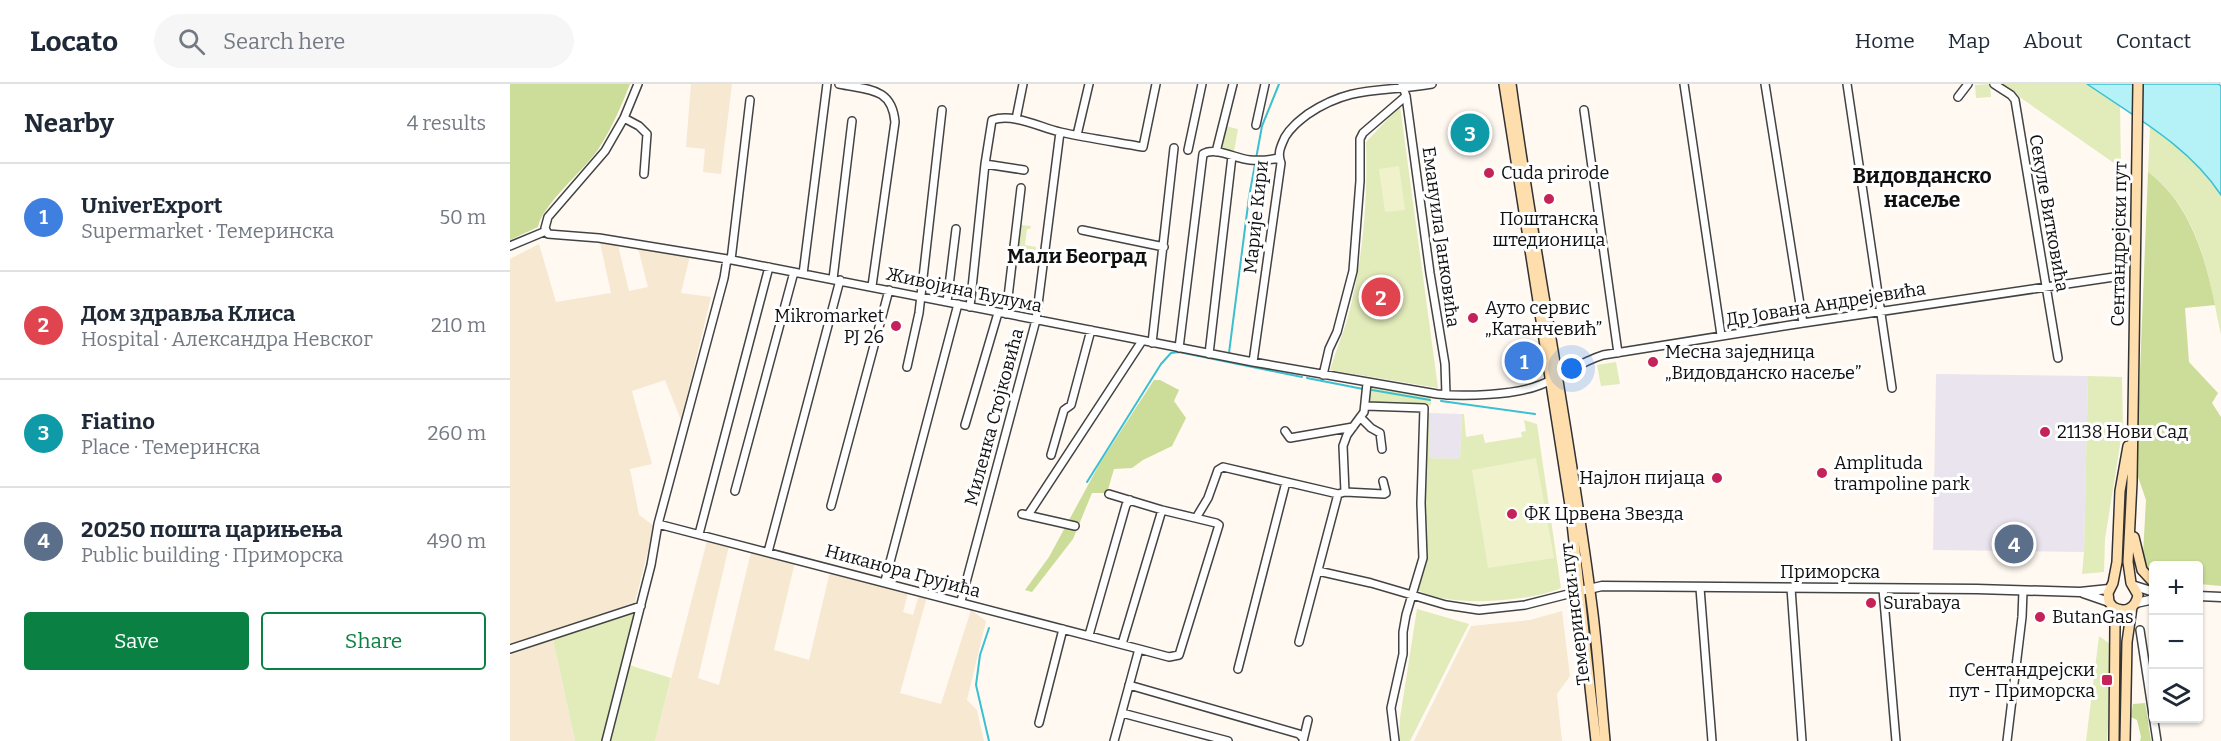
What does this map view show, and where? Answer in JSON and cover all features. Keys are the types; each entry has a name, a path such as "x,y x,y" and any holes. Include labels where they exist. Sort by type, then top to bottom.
{"main road":[{"path":"1504,84 1553,378"},
{"path":"1511,84 1553,378"},
{"name":"Сентандрејски пут","path":"2125,741 2127,642 2138,595 2128,562 2131,522 2138,84"},
{"name":"Темерински пут","path":"1553,378 1605,741"},
{"name":"Сентандрејски пут","path":"2114,741 2116,641 2111,586 2118,544 2120,491 2133,404"},
{"path":"2131,522 2138,560 2142,570 2149,578"},
{"path":"2111,586 2120,580 2133,584"},
{"name":"Темерински пут","path":"1585,590 1596,741"},
{"path":"2111,604 2123,610 2134,605"}],"street":[{"path":"510,246 546,231 548,217 605,151 624,118 638,84"},
{"path":"803,274 827,84"},
{"path":"839,84 873,91 889,99 893,107 895,122 872,286"},
{"path":"1016,119 1023,84"},
{"path":"1077,135 1089,84"},
{"path":"970,307 985,164 992,120 1016,119 1060,132 1143,147 1156,84"},
{"path":"1188,150 1202,84"},
{"path":"1216,152 1233,84"},
{"path":"1256,125 1265,84"},
{"name":"Марије Кири","path":"1253,362 1281,163 1279,158 1282,144 1290,129 1323,104 1357,92 1403,85 1432,84"},
{"path":"1684,84 1721,335"},
{"path":"1766,84 1803,323"},
{"path":"1847,84 1892,388"},
{"path":"1958,97 1968,84"},
{"name":"Секуле Витковића","path":"1994,84 2011,94 2015,100 2058,358"},
{"name":"Емануила Јанковића","path":"1403,85 1445,364 1446,395"},
{"path":"1323,375 1329,349 1337,333 1353,271 1360,181 1360,139 1406,96"},
{"path":"606,741 641,606 658,524 729,259 750,100"},
{"path":"907,367 919,313 942,110"},
{"path":"1584,110 1618,353"},
{"path":"624,118 639,126 647,134 644,174"},
{"path":"768,552 836,280 852,121"},
{"name":"Миленка Стојковића","path":"961,601 1036,320 1060,132"},
{"path":"1152,343 1174,148"},
{"path":"1179,348 1203,154 1207,151 1216,152 1260,161 1279,158"},
{"path":"1209,354 1232,156"},
{"path":"985,164 1024,170"},
{"path":"1006,314 1021,188"},
{"path":"946,302 956,228"},
{"path":"1082,230 1164,247"},
{"name":"Живојина Ћулума","path":"546,231 552,235 599,238 729,259 1209,354 1446,395 1464,396 1524,390 1553,378"},
{"path":"699,534 769,267"},
{"path":"735,491 794,272"},
{"name":"Др Јована Андрејевића","path":"1553,378 1592,358 1618,353 1721,335 2114,277"},
{"path":"831,506 889,290"},
{"path":"885,581 958,304"},
{"path":"965,425 998,313"},
{"path":"1051,455 1064,410 1071,405 1090,330"},
{"path":"1075,526 1025,515 1142,341"},
{"path":"1299,642 1341,493 1342,452 1347,435 1361,418 1366,406 1367,383"},
{"path":"1366,406 1424,408 1421,503 1424,551 1406,615 1403,654 1390,708 1395,741"},
{"path":"1361,418 1380,433 1382,449"},
{"path":"1285,431 1290,438 1353,427"},
{"path":"1109,494 1196,518 1208,498 1220,468 1341,493 1384,494 1386,493 1383,481"},
{"path":"1238,669 1286,482"},
{"path":"1089,635 1126,505 1130,500"},
{"path":"1122,644 1162,510"},
{"name":"Никанора Грујића","path":"658,524 1176,657 1180,652 1219,530 1219,525 1196,518"},
{"path":"1318,571 1465,609 1494,610 1585,590"},
{"path":"2133,584 2149,590"},
{"name":"Приморска","path":"1585,590 1602,586 2080,592 2111,586"},
{"path":"1700,588 1712,741"},
{"path":"1791,588 1802,741"},
{"path":"1883,589 1896,741"},
{"path":"2007,741 2023,591"},
{"name":"Приморска","path":"2080,592 2111,604"},
{"path":"2203,596 2221,597"},
{"path":"2134,605 2149,600"},
{"path":"510,650 641,606"},
{"path":"1039,723 1063,629"},
{"path":"2140,630 2157,741"},
{"path":"1114,741 1139,649"},
{"path":"1129,685 1299,734 1303,739"},
{"path":"1122,713 1228,741"},
{"path":"1303,739 1308,720"}],"shaded area":[{"path":"691,84 732,84 721,174 703,172 705,149 686,147"},
{"path":"600,242 618,245 629,291 648,287 638,248 690,256 681,293 711,297 681,420 665,380 632,391 652,464 630,469 639,515 654,526 635,602 510,646 510,259 539,244 556,302 611,293"},
{"path":"1936,374 2088,376 2084,552 1933,550"},
{"path":"1430,413 1462,414 1460,459 1428,458"},
{"path":"707,541 729,546 698,678 719,685 751,552 795,562 774,650 809,660 830,572 908,593 903,612 913,615 919,595 927,597 900,693 941,704 971,610 986,621 967,700 977,710 984,741 655,741"},
{"path":"1562,611 1570,676 1557,694 1562,741 1414,741 1471,626 1530,620"},
{"path":"553,639 575,741 510,741 510,655"}],"green space":[{"path":"510,84 630,84 607,135 591,159 547,209 538,227 510,240"},
{"path":"1990,84 1991,97 1976,98 1975,85"},
{"path":"2001,84 2087,84 2120,107 2121,168"},
{"path":"1400,106 1438,388 1330,370 1348,317 1361,252 1366,186 1366,142"},
{"path":"1225,126 1238,129 1234,152 1220,148"},
{"path":"2150,127 2189,156 2221,195 2221,335 2200,246 2191,225 2180,205 2148,172"},
{"path":"1399,166 1405,210 1385,212 1379,169"},
{"path":"2148,172 2175,199 2194,232 2215,305 2185,308 2189,362 2218,393 2212,403 2221,417 2221,586 2203,584 2203,561 2149,561 2149,580 2144,578 2142,573 2146,500 2136,471"},
{"path":"1021,225 1031,226 1027,229 1025,245 1036,247 1035,256 1017,251"},
{"path":"1616,362 1620,384 1601,386 1597,365"},
{"path":"2088,376 2122,377 2123,426 2105,539 2104,572 2082,574 2084,552"},
{"path":"1154,380 1160,380 1179,390 1174,401 1186,418 1172,446 1132,468 1114,469 1107,493 1092,493 1073,539 1032,592 1025,590 1049,557 1100,463"},
{"path":"1369,387 1431,397 1431,405 1372,403 1369,399"},
{"path":"1427,413 1430,413 1429,458 1460,459 1462,414 1464,414 1466,437 1483,434 1485,443 1522,437 1521,432 1526,431 1524,420 1537,424 1561,588 1530,597 1489,601 1449,599 1432,596 1418,590 1427,548 1424,501"},
{"name":"ФК Црвена Звезда","path":"1536,458 1554,558 1488,568 1472,470"},
{"path":"642,609 629,665 671,678 655,741 575,741 553,639"},
{"path":"1417,609 1469,624 1410,741 1399,741 1400,718"},
{"path":"2099,636 2113,646 2107,741 2086,741"},
{"path":"2145,703 2151,741 2140,741 2137,720 2131,717 2133,704"}],"water":[{"path":"2087,84 2218,84 2221,86 2221,195 2208,178 2177,147"}],"waterway":[{"path":"1229,353 1249,197 1262,126 1279,84"},
{"path":"1087,482 1161,364 1171,353 1179,352 1302,377"},
{"path":"1307,378 1363,389"},
{"path":"1372,390 1430,400"},
{"path":"1441,401 1535,414"},
{"path":"989,628 980,655 976,685 989,741"}],"place":[{"name":"Fiatino","path":"1470,133"},
{"name":"Cuda prirode","path":"1489,173"},
{"name":"Поштанска штедионица","path":"1549,199"},
{"name":"Дом здравља Клиса","path":"1381,297"},
{"name":"Ауто сервис „Катанчевић”","path":"1473,318"},
{"name":"Mikromarket PJ 26","path":"896,326"},
{"name":"UniverExport","path":"1524,361"},
{"name":"Месна заједница „Видовданско насеље”","path":"1653,362"},
{"name":"21138 Нови Сад","path":"2045,432"},
{"name":"Amplituda trampoline park","path":"1822,473"},
{"name":"Најлон пијаца","path":"1717,478"},
{"name":"ФК Црвена Звезда","path":"1512,514"},
{"name":"20250 пошта царињења","path":"2014,544"},
{"name":"Surabaya","path":"1871,603"},
{"name":"ButanGas","path":"2040,617"},
{"name":"Сентандрејски пут - Приморска","path":"2107,680"}],"district":[{"name":"Видовданско насеље","path":"1922,188"},
{"name":"Мали Београд","path":"1077,256"}]}
